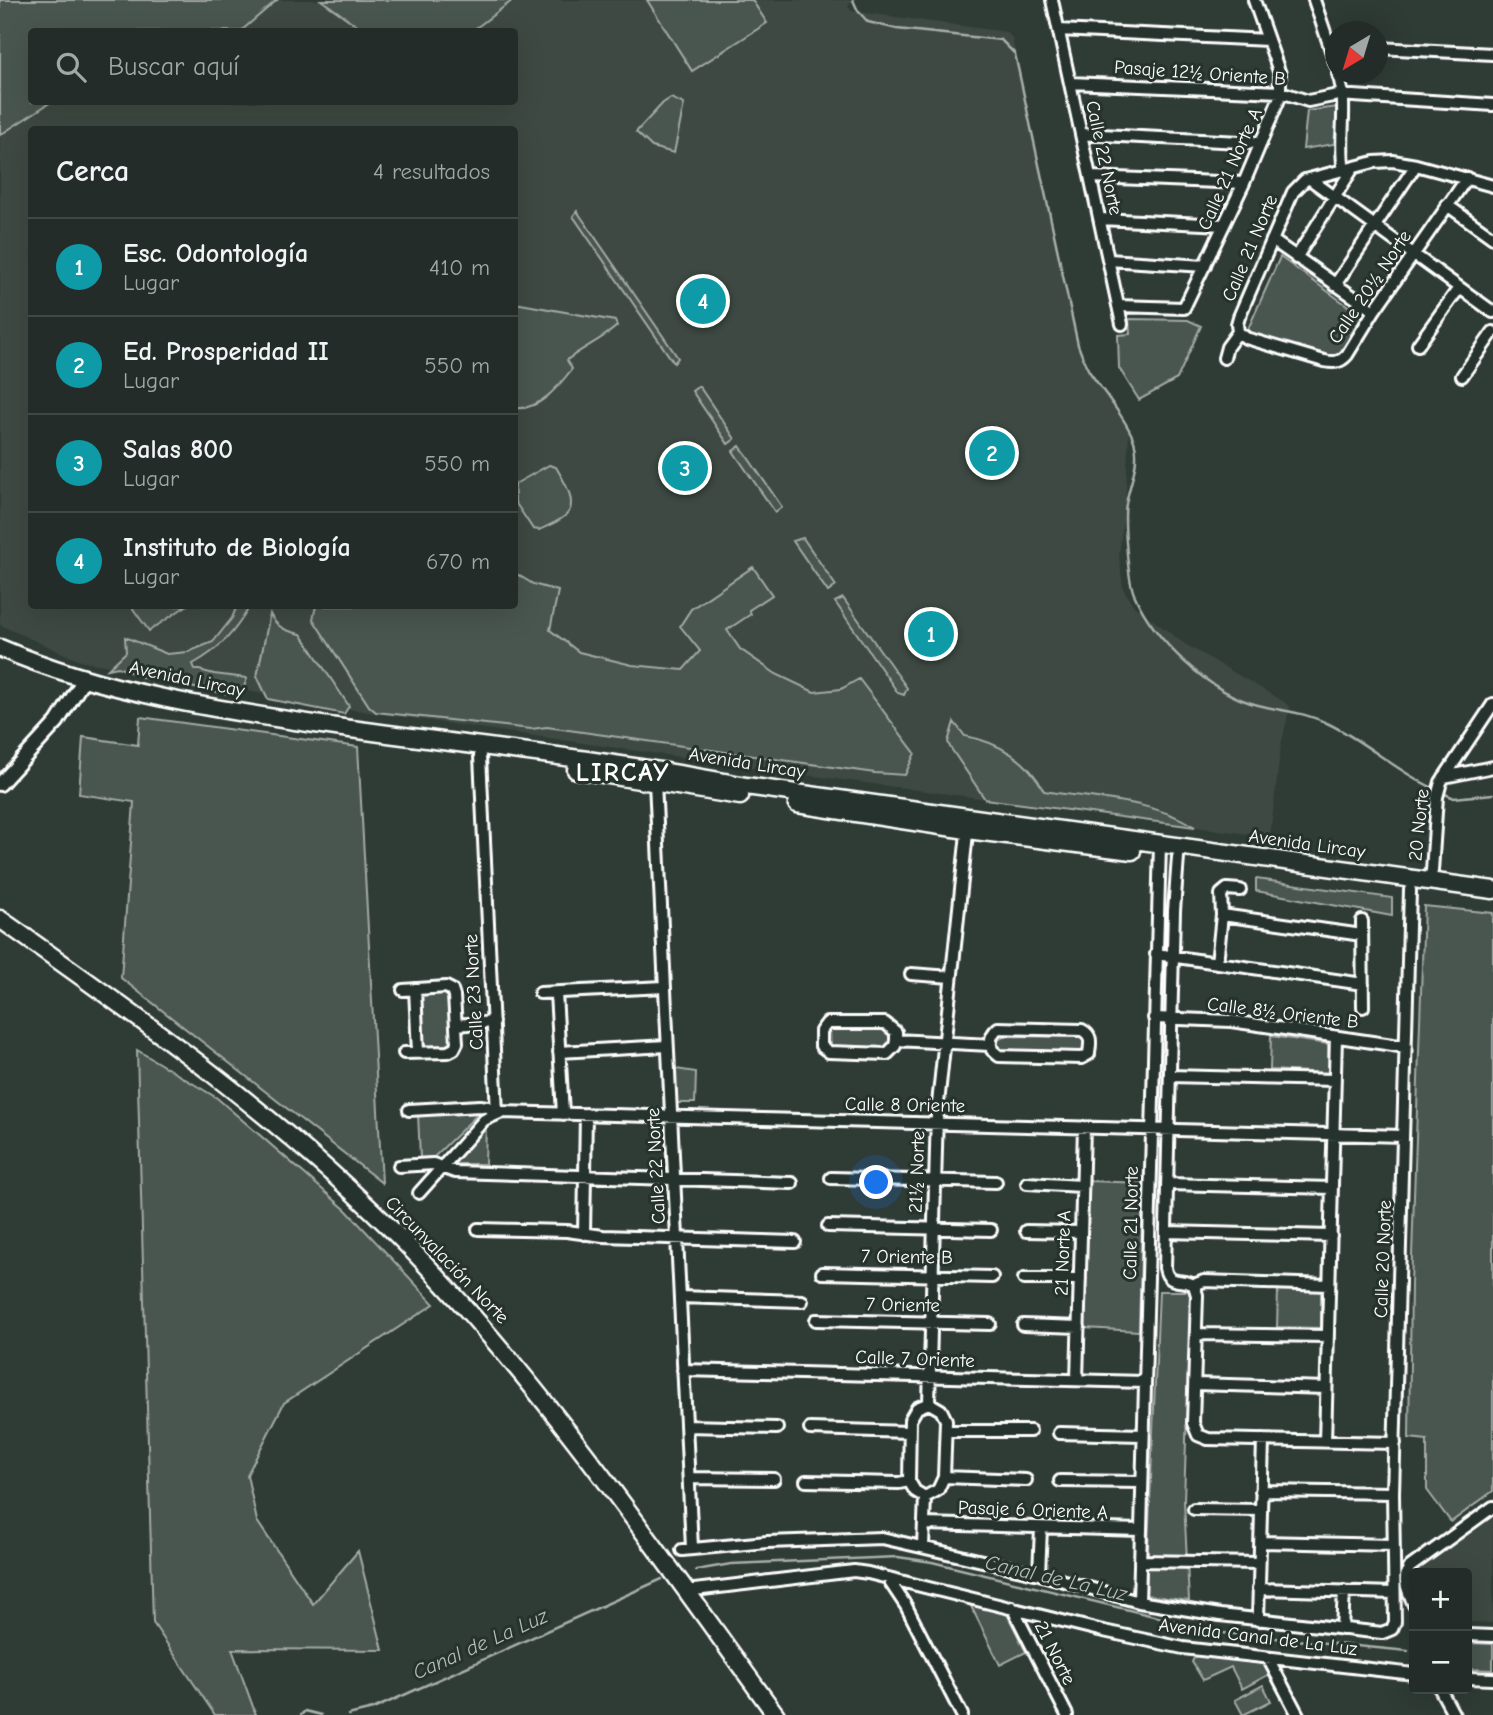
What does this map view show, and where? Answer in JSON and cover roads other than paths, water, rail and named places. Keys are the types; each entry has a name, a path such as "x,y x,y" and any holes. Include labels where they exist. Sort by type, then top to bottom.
{"main road":[{"name":"Avenida Lircay","path":"0,648 71,673 218,709 968,823 1160,850 1493,890"},
{"name":"Avenida Lircay","path":"0,660 81,684 223,718 351,739 657,776"},
{"name":"Avenida Lircay","path":"1160,850 1178,857 1493,901"},
{"name":"Circunvalación Norte","path":"0,919 160,1032 224,1082 306,1150 381,1219 464,1307 534,1387 776,1715"}],"street":[{"name":"Calle 22 Norte","path":"1052,0 1122,324"},
{"name":"Calle 21 Norte A","path":"1118,306 1184,308 1244,183 1281,92 1280,74 1254,0"},
{"path":"1314,0 1325,28"},
{"path":"1059,30 1268,40"},
{"path":"1388,49 1493,54"},
{"name":"Pasaje 12½ Oriente B","path":"1070,83 1281,92 1308,101 1344,96 1493,105"},
{"path":"1296,258 1336,197 1348,169 1340,145 1344,96 1341,84"},
{"path":"1081,134 1261,143"},
{"path":"1310,178 1374,162 1399,161 1493,186"},
{"path":"1335,285 1416,165"},
{"path":"1090,177 1244,183"},
{"path":"1310,178 1493,313"},
{"name":"Calle 21 Norte","path":"1224,358 1227,347 1238,332 1237,324 1295,189 1310,178"},
{"name":"Calle 20½ Norte","path":"1238,332 1246,338 1335,362 1347,355 1374,311 1466,178"},
{"path":"1447,205 1493,238"},
{"path":"1100,219 1224,225"},
{"path":"1272,240 1374,311"},
{"path":"1108,260 1205,266"},
{"path":"1418,345 1459,288"},
{"path":"1462,376 1493,332"},
{"path":"0,784 57,722 81,684"},
{"name":"20 Norte","path":"1428,881 1432,871 1437,797 1444,777 1492,706"},
{"name":"Calle 23 Norte","path":"480,756 497,1113"},
{"path":"1444,777 1493,767"},
{"name":"Calle 22 Norte","path":"657,776 667,1046 689,1478 687,1549"},
{"name":"21½ Norte","path":"929,1403 936,1124 968,823"},
{"name":"Calle 21 Norte","path":"1139,1602 1160,850"},
{"path":"1178,857 1165,1268 1169,1278 1194,1285 1205,1282 1329,1285"},
{"path":"1217,963 1222,915 1220,897 1223,891 1240,890"},
{"name":"Calle 20 Norte","path":"1392,1629 1395,1622 1393,1493 1410,890"},
{"path":"1158,892 1175,893"},
{"path":"1222,915 1362,935"},
{"path":"1362,921 1363,1007"},
{"path":"1156,954 1363,984"},
{"path":"911,974 951,977"},
{"path":"404,1053 418,1053 448,1052 454,1049 457,1043 452,990 446,987 409,989 418,1053"},
{"path":"540,993 665,987"},
{"path":"556,993 563,1114"},
{"name":"Calle 8½ Oriente B","path":"1154,1018 1231,1021 1406,1047"},
{"path":"456,1025 493,1022"},
{"path":"827,1023 885,1023 896,1032 896,1040 895,1046 887,1054 829,1052 821,1046 821,1031 827,1023"},
{"path":"998,1028 1083,1030 1091,1039 1088,1054 1082,1058 999,1056 990,1045 992,1035 998,1028"},
{"path":"1325,1442 1336,1037"},
{"path":"896,1040 990,1045"},
{"path":"559,1052 667,1046"},
{"path":"1170,1076 1335,1080"},
{"name":"Calle 8 Oriente","path":"409,1110 480,1106 488,1107 497,1113 1404,1136"},
{"path":"419,1193 484,1120 497,1113"},
{"path":"584,1234 586,1114"},
{"name":"21 Norte A","path":"1077,1380 1084,1127"},
{"path":"399,1166 433,1164 455,1172 792,1183"},
{"path":"831,1178 996,1182"},
{"path":"1027,1183 1082,1186"},
{"path":"1167,1184 1332,1188"},
{"path":"828,1226 991,1230"},
{"path":"478,1229 795,1242"},
{"path":"1026,1231 1081,1232"},
{"path":"1166,1232 1331,1236"},
{"name":"7 Oriente B","path":"822,1273 992,1277"},
{"path":"1024,1279 1080,1279"},
{"path":"1194,1285 1197,1295 1194,1423 1198,1435 1208,1439 1395,1443"},
{"path":"680,1297 802,1301"},
{"name":"7 Oriente","path":"816,1320 990,1324"},
{"path":"1023,1325 1079,1326"},
{"path":"1196,1334 1328,1336"},
{"name":"Calle 7 Oriente","path":"683,1370 1145,1382"},
{"path":"1195,1384 1326,1388"},
{"path":"929,1403 943,1413 946,1431 944,1476 939,1490 925,1497 915,1491 909,1481 909,1432 914,1411 929,1403"},
{"path":"686,1426 778,1428"},
{"path":"810,1429 909,1432"},
{"path":"946,1431 1030,1431"},
{"path":"1059,1433 1143,1435"},
{"path":"1258,1620 1262,1440"},
{"path":"944,1476 1026,1480"},
{"path":"689,1478 774,1479"},
{"path":"806,1480 909,1481"},
{"path":"1060,1480 1142,1482"},
{"path":"1261,1490 1393,1493"},
{"path":"923,1546 925,1497"},
{"path":"1409,1568 1493,1507"},
{"path":"1194,1509 1261,1510"},
{"name":"Pasaje 6 Oriente A","path":"924,1524 1141,1531"},
{"path":"1039,1574 1041,1528"},
{"name":"Avenida Canal de La Luz","path":"687,1549 870,1537 923,1546 1039,1574 1139,1602 1258,1620 1342,1629 1382,1633 1392,1629"},
{"path":"1259,1542 1393,1545"},
{"path":"1140,1561 1259,1563"},
{"path":"1409,1569 1406,1584 1409,1592"},
{"name":"Avenida Canal de La Luz","path":"686,1591 853,1572 1183,1648 1409,1673"},
{"path":"888,1579 906,1606 962,1715"},
{"path":"1258,1589 1394,1592"},
{"path":"1342,1629 1344,1591"},
{"name":"21 Norte","path":"1012,1607 1068,1715"},
{"path":"1472,1635 1493,1636"},
{"path":"1268,1658 1298,1715"},
{"path":"1472,1678 1493,1679"},
{"path":"1443,1694 1454,1715"}],"waterway":[{"path":"853,0 868,22 897,29 1001,40 1015,54 1078,345 1089,371 1131,433 1136,449 1125,512 1128,564 1134,594 1155,629 1185,662 1221,689 1239,699 1302,714 1329,724 1433,788"},
{"path":"1443,793 1454,798 1493,794"},
{"name":"Canal de La Luz","path":"696,1570 731,1564 898,1557 932,1562 1223,1633 1408,1651"},
{"name":"Canal de La Luz","path":"348,1715 373,1709 662,1579"},
{"name":"Canal de La Luz","path":"301,1715 305,1711 321,1715"}],"place":[{"name":"Instituto de Biología","path":"703,301"},
{"name":"Ed. Prosperidad II","path":"992,453"},
{"name":"Salas 800","path":"685,468"},
{"name":"Esc. Odontología","path":"931,634"}],"district":[{"name":"LIRCAY","path":"623,773"}]}
